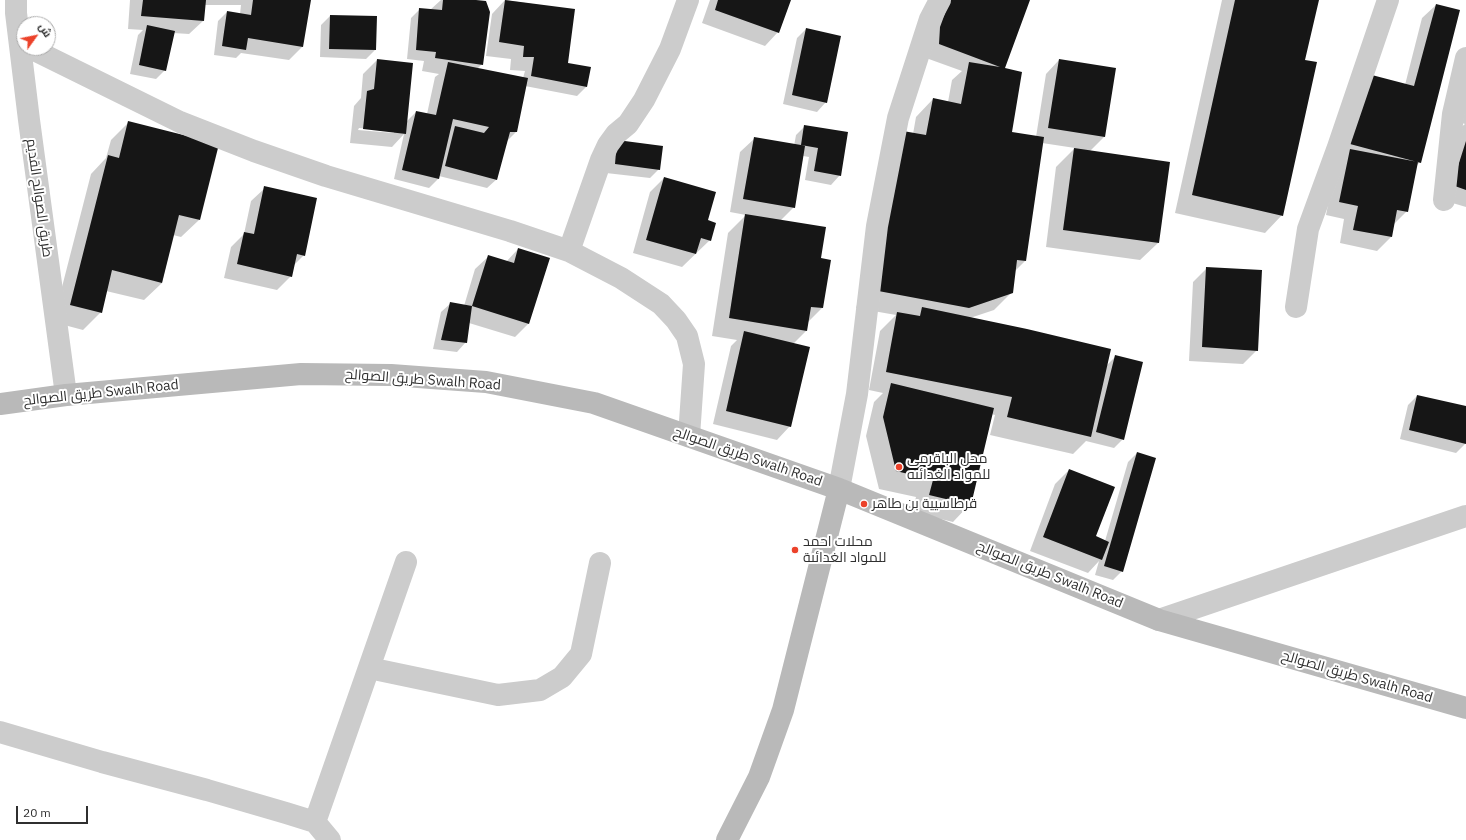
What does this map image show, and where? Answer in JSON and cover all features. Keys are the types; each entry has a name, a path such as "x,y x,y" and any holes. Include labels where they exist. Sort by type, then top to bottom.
{"street":[{"path":"0,6 5,0"},
{"name":"طريق الصوالح القديم","path":"16,0 19,16"},
{"path":"569,251 601,160 608,145 616,134 628,124 644,100 670,49 688,0"},
{"path":"727,840 759,777 783,710 839,489 857,394 877,226 898,118 930,19 940,0"},
{"path":"1296,307 1308,229 1338,148 1388,0"},
{"name":"طريق الصوالح القديم","path":"25,56 28,120 66,395"},
{"path":"47,56 180,122 254,151 326,176 510,231 569,251 620,278 660,304 676,320 687,336 694,364 689,436"},
{"path":"1444,200 1453,114 1466,58"},
{"name":"طريق الصوالح Swalh Road","path":"0,404 66,395 301,374 391,375 486,382 594,403 839,489 1159,620 1466,708"},
{"path":"1159,620 1466,516"},
{"path":"315,822 406,562"},
{"path":"369,668 498,695 540,690 562,677 581,654 600,563"},
{"path":"0,732 315,822 330,840"}],"building":[{"path":"143,0 206,0 204,21 141,16"},
{"path":"253,0 311,0 303,47 248,38 246,50 222,46 227,11 251,15"},
{"path":"443,0 486,1 490,12 483,65 435,58 436,52 416,50 419,8 442,10"},
{"path":"505,0 575,9 568,63 591,67 587,87 531,76 534,57 523,57 524,46 499,42"},
{"path":"718,0 791,0 779,33 715,10"},
{"path":"950,0 1030,0 1005,68 1022,72 1012,132 1044,137 1026,261 1017,260 1013,293 969,308 873,290 903,131 926,135 933,98 961,104 969,62 1000,67 939,44 940,27"},
{"path":"1235,0 1319,0 1305,60 1317,62 1283,216 1192,195"},
{"path":"1436,4 1460,10 1421,163 1350,144 1368,74 1414,86"},
{"path":"330,15 377,16 376,50 329,49"},
{"path":"147,25 175,31 166,71 139,65"},
{"path":"806,28 841,36 827,103 792,95"},
{"path":"377,59 413,63 406,134 363,129 367,91 374,89"},
{"path":"1059,59 1116,68 1105,137 1048,128"},
{"path":"448,62 528,78 517,132 510,132 497,180 445,166 455,126 484,133 489,127 453,119 439,179 402,170 416,111 436,115"},
{"path":"128,121 219,144 200,220 179,215 162,283 112,270 102,313 70,305 108,155 119,158"},
{"path":"804,125 848,132 841,176 814,171 818,148 801,145"},
{"path":"754,137 805,146 795,208 743,199"},
{"path":"617,140 663,146 660,170 615,164"},
{"path":"1466,141 1466,190 1452,185"},
{"path":"1074,148 1170,162 1159,243 1063,230"},
{"path":"1350,149 1418,162 1408,212 1397,210 1392,237 1353,230 1358,206 1339,202"},
{"path":"664,177 716,192 708,220 716,223 711,241 701,238 696,254 646,240"},
{"path":"264,186 317,198 305,256 297,254 292,277 237,264 244,232 254,234"},
{"path":"745,214 826,227 821,258 831,260 823,308 811,307 807,331 729,318"},
{"path":"518,248 550,258 529,324 472,306 488,255 514,263"},
{"path":"1206,267 1262,270 1258,351 1202,347"},
{"path":"450,302 472,306 467,343 441,340"},
{"path":"922,307 1027,329 1111,349 1091,437 1007,417 1012,397 886,372 897,312 920,316"},
{"path":"744,331 810,347 791,427 726,411"},
{"path":"1115,355 1143,362 1124,440 1096,432"},
{"path":"891,383 994,408 971,505 929,495 933,480 896,471 883,417"},
{"path":"1417,395 1466,406 1466,444 1409,430"},
{"path":"1137,452 1156,458 1123,572 1104,566"},
{"path":"1069,469 1115,487 1096,536 1109,542 1102,560 1043,537"}],"place":[{"name":"محل الباقرمى للمواد الغدائىه","path":"899,467"},
{"name":"قرطاسيية بن طاهر","path":"864,504"},
{"name":"محلات احمد للمواد الغدائىة","path":"795,550"}]}
